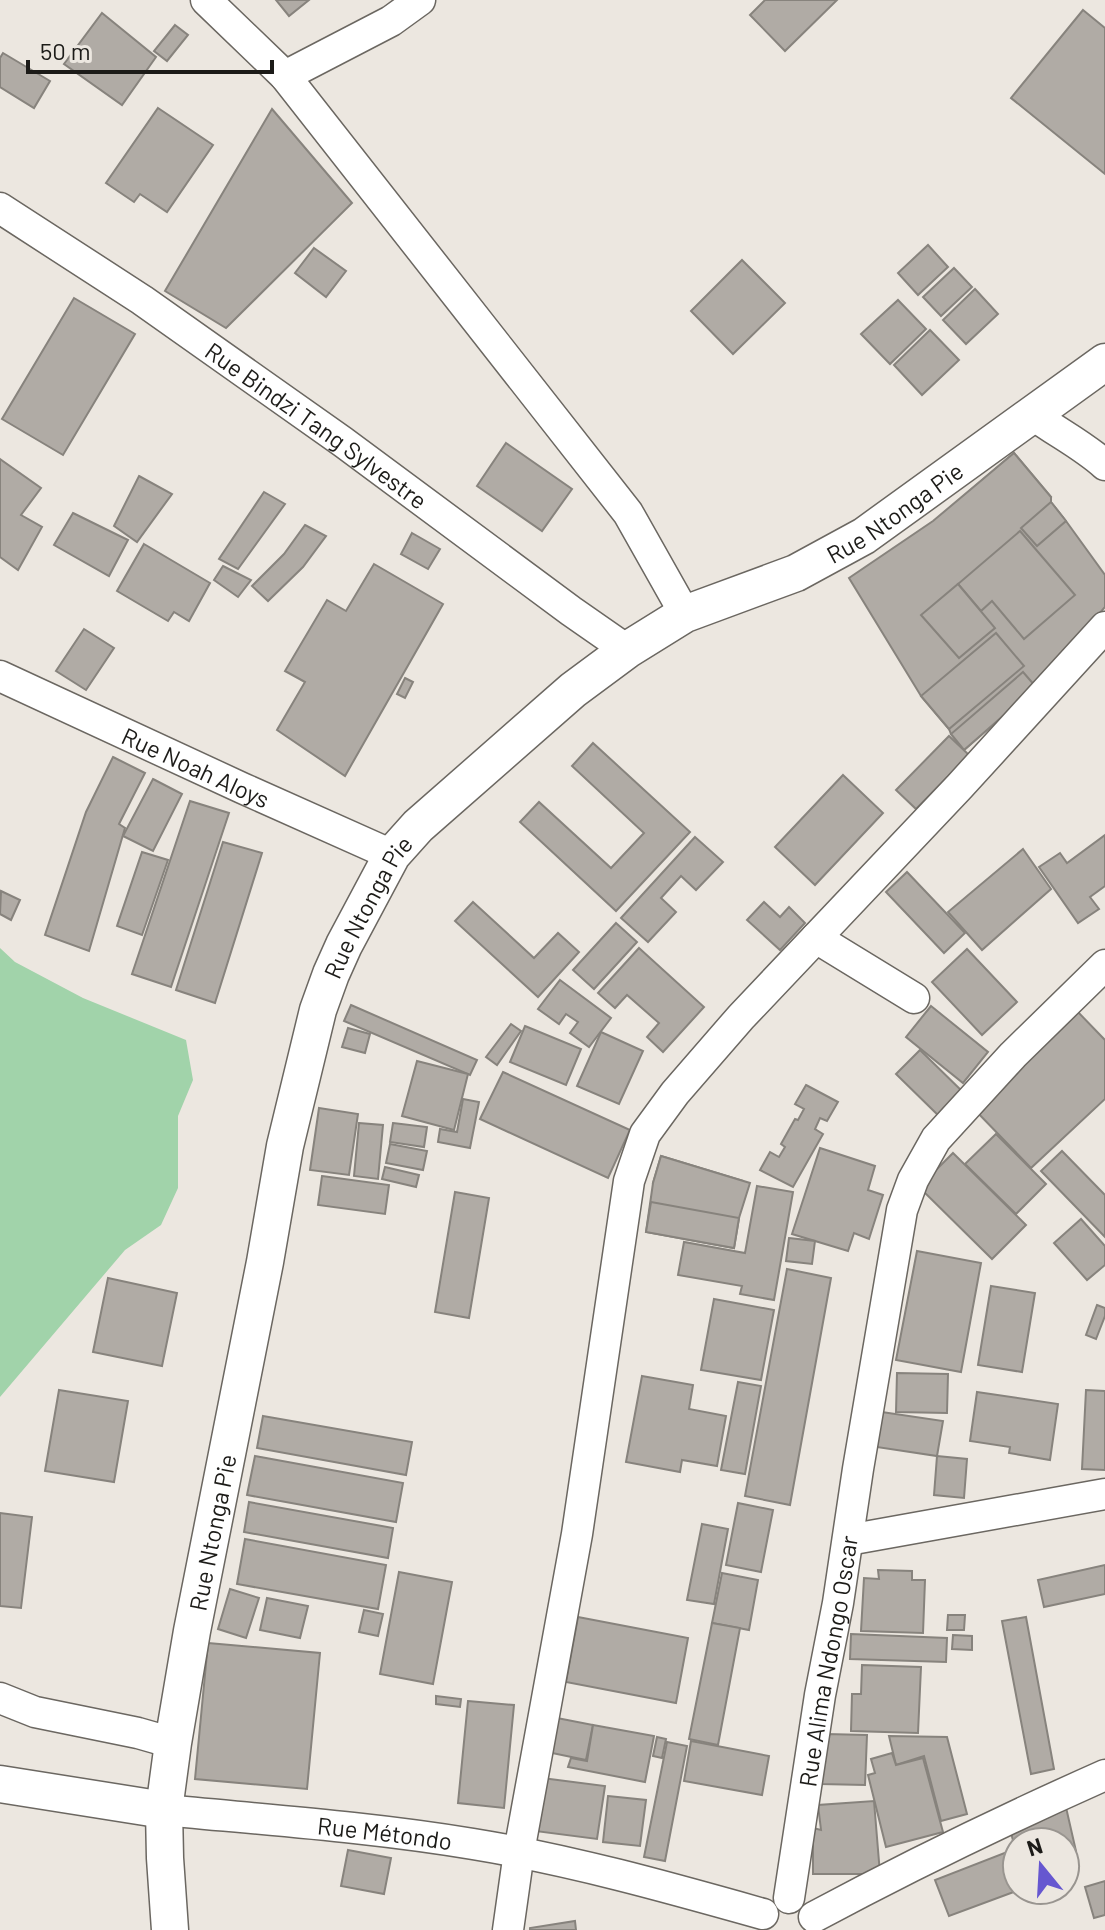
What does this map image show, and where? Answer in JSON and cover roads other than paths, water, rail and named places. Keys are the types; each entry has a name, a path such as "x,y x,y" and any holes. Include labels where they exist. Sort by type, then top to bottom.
{"street":[{"path":"206,0 285,76 628,513 685,614"},
{"path":"285,76 391,21 420,0"},
{"name":"Rue Bindzi Tang Sylvestre","path":"0,208 167,318 343,442 627,650"},
{"name":"Rue Ntonga Pie","path":"170,1930 164,1810 173,1743 194,1617 285,1146 318,1010 331,974 392,855 418,826 573,690 627,650 685,614 796,573 864,536 1105,362"},
{"path":"1032,414 1088,450 1105,465"},
{"path":"508,1930 519,1852 577,1534 629,1181 645,1134 675,1093 741,1017 1105,627"},
{"name":"Rue Noah Aloys","path":"0,676 392,855"},
{"path":"816,938 914,998"},
{"path":"848,1540 902,1210 913,1180 936,1139 1013,1055 1105,965"},
{"name":"Rue Alima Ndongo Oscar","path":"789,1898 848,1540 1105,1494"},
{"path":"0,1698 35,1712 173,1743"},
{"path":"762,1922 769,1905 789,1898 809,1908 815,1923 874,1885 1030,1808 1105,1775"},
{"name":"Rue Métondo","path":"0,1784 164,1810 316,1824 519,1852 655,1884 762,1922"}]}
